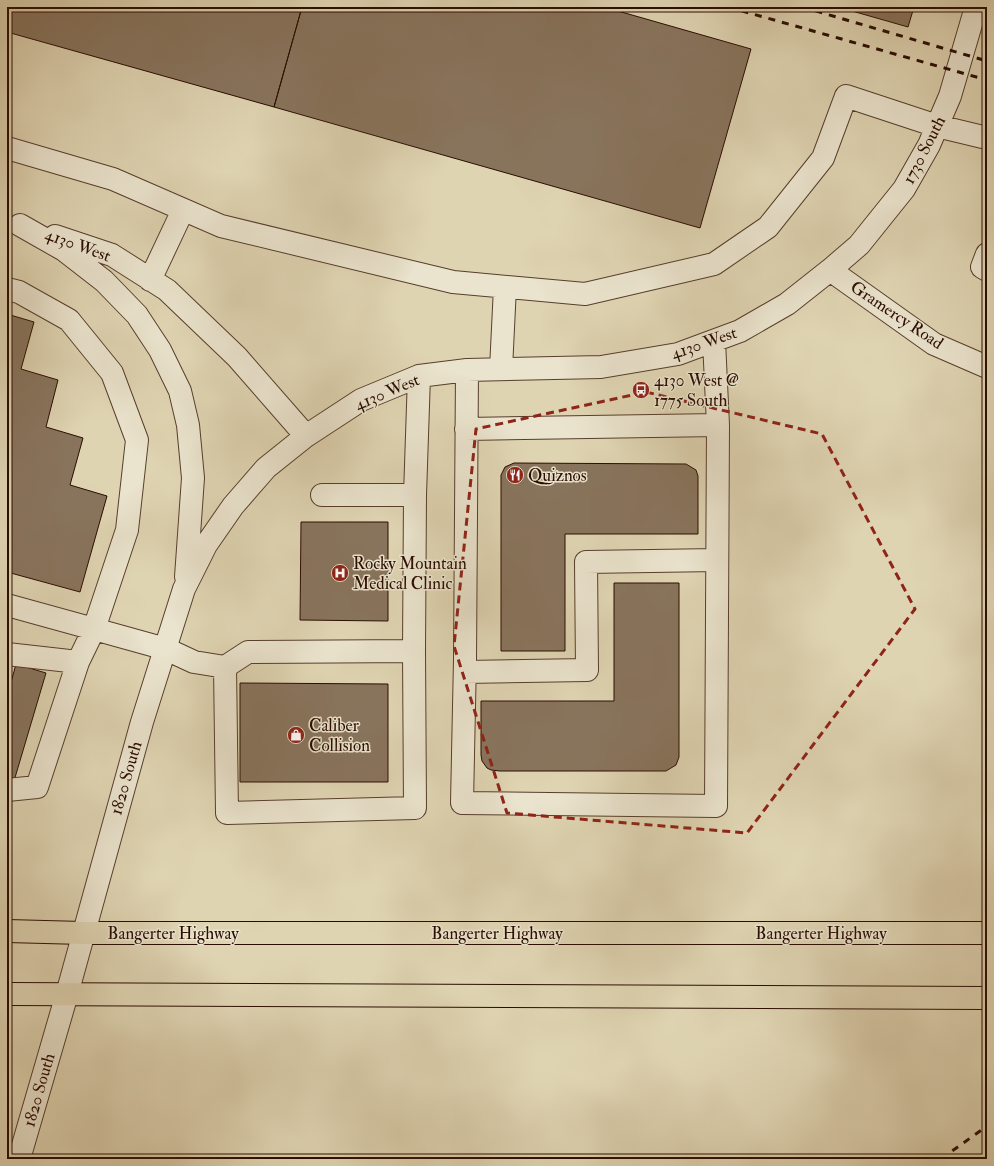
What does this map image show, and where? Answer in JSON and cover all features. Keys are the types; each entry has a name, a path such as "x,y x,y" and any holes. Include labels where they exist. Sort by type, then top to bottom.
{"highway":[{"name":"Bangerter Highway","path":"7,931 83,933 987,933"},
{"path":"7,994 987,998"}],"street":[{"name":"1730 South","path":"830,270 859,245 904,189 929,145 950,96 976,7"},
{"path":"983,7 987,8"},
{"path":"7,148 113,178 221,226 454,282 585,294 714,264 768,227 823,158 846,96 937,126 987,138"},
{"path":"150,280 183,210"},
{"path":"14,223 64,250 104,281 137,315 160,350 180,392 188,425 193,478 184,589"},
{"name":"4130 West","path":"14,223 112,255 167,290 237,357 306,436 361,400 419,376 466,370 601,368 678,354 740,331 787,304 830,270"},
{"path":"987,254 982,267 987,270"},
{"name":"Gramercy Road","path":"830,270 934,344 987,367"},
{"path":"501,369 505,287"},
{"path":"7,289 19,292 69,320 112,373 137,440 127,530 94,629 78,662 37,787 7,790"},
{"path":"466,370 465,672 462,804 716,806 718,425 714,341"},
{"path":"225,667 227,813 415,808 415,495 419,376"},
{"path":"466,429 718,425"},
{"name":"1820 South","path":"19,1159 142,722 184,589 206,546 233,506 266,468 306,436"},
{"path":"322,495 415,495"},
{"path":"465,672 587,670 586,562 717,560"},
{"path":"7,605 166,649 194,662 225,667 248,652 414,650"},
{"path":"7,654 78,662"}],"highlighted area":[{"path":"646,392 822,434 915,609 747,833 507,813 454,646 476,429"}],"building":[{"path":"7,7 302,7 274,107 7,32"},
{"path":"302,7 604,7 751,49 700,228 274,107"},
{"path":"838,7 914,7 908,27"},
{"path":"7,314 34,322 21,369 58,380 46,427 83,438 70,485 107,496 80,592 7,572"},
{"path":"514,463 686,464 696,470 698,476 698,534 565,534 565,651 501,651 501,475 505,467"},
{"path":"301,522 388,522 388,621 300,620"},
{"path":"614,583 679,583 679,757 676,765 666,771 500,771 487,768 482,761 481,755 481,701 614,701"},
{"path":"16,664 46,673 14,781 7,779 7,697"},
{"path":"240,683 388,684 388,782 240,782"}],"railway":[{"path":"728,7 987,80"},
{"path":"802,7 987,61"},
{"path":"941,1159 987,1126"}],"place":[{"name":"4130 West @ 1775 South","path":"641,390"},
{"name":"Quiznos","path":"515,475"},
{"name":"Rocky Mountain Medical Clinic","path":"340,573"},
{"name":"Caliber Collision","path":"296,735"}]}
